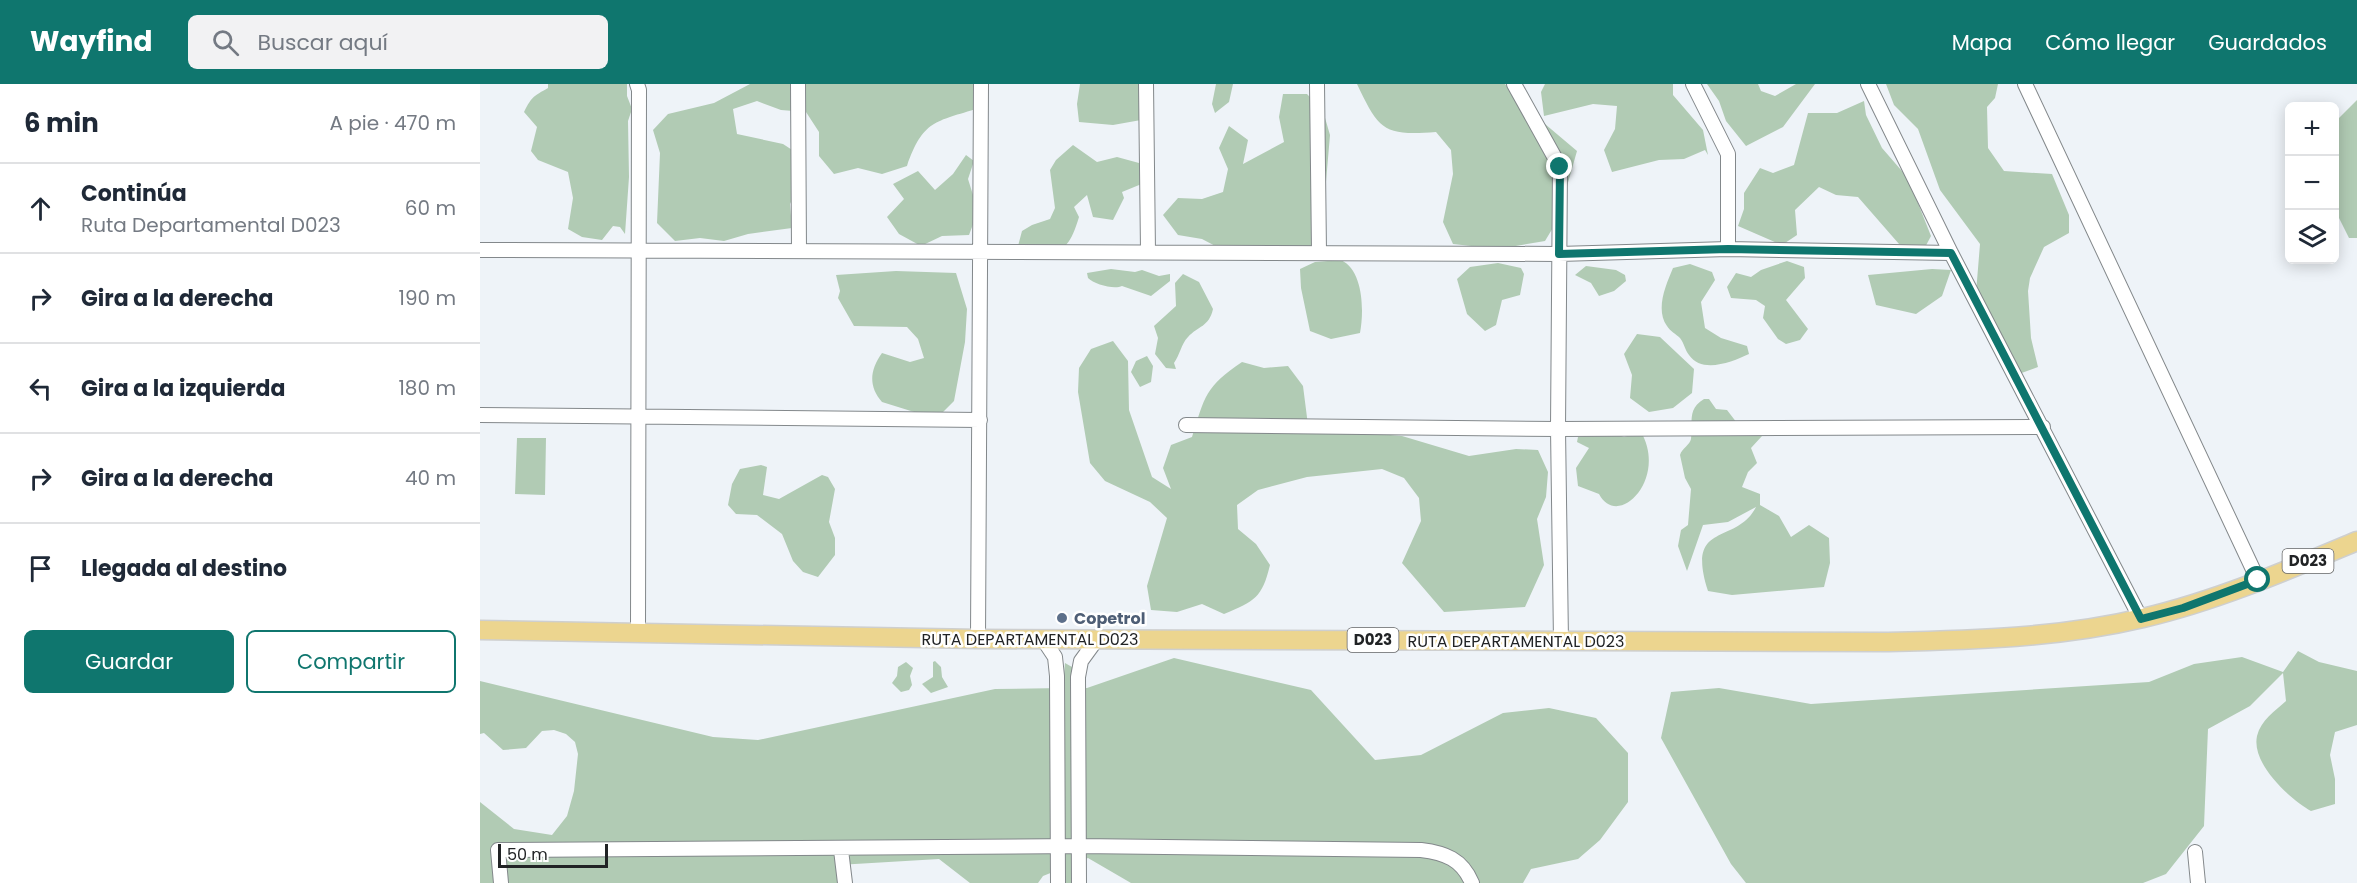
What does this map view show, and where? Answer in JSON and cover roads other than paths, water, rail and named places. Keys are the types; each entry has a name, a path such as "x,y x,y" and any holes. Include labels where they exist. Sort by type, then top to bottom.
{"main road":[{"name":"RUTA DEPARTAMENTAL D023","path":"480,630 978,639 1888,642 1981,639 2083,630 2141,619 2183,608 2357,541"}],"street":[{"path":"637,84 639,90 638,632"},
{"path":"798,84 799,250"},
{"path":"978,639 981,84"},
{"path":"1146,84 1148,251"},
{"path":"1317,84 1318,251"},
{"path":"1514,84 1560,167 1558,429 1561,641"},
{"path":"1693,84 1728,154 1728,249"},
{"path":"1869,84 1951,253 2141,619"},
{"path":"2025,84 2258,580"},
{"path":"480,250 1318,251 1559,254 1728,249 1951,253"},
{"path":"480,416 980,420"},
{"path":"1186,425 1558,429 2043,428"},
{"path":"1043,639 1057,666 1058,883"},
{"path":"1079,883 1079,668 1086,650 1097,639"},
{"path":"501,883 498,850 841,850 1079,846 1421,850 1451,857 1465,871 1472,883"},
{"path":"841,850 845,883"},
{"path":"2195,852 2198,883"}],"place":[{"name":"Copetrol","path":"1062,618"}]}
